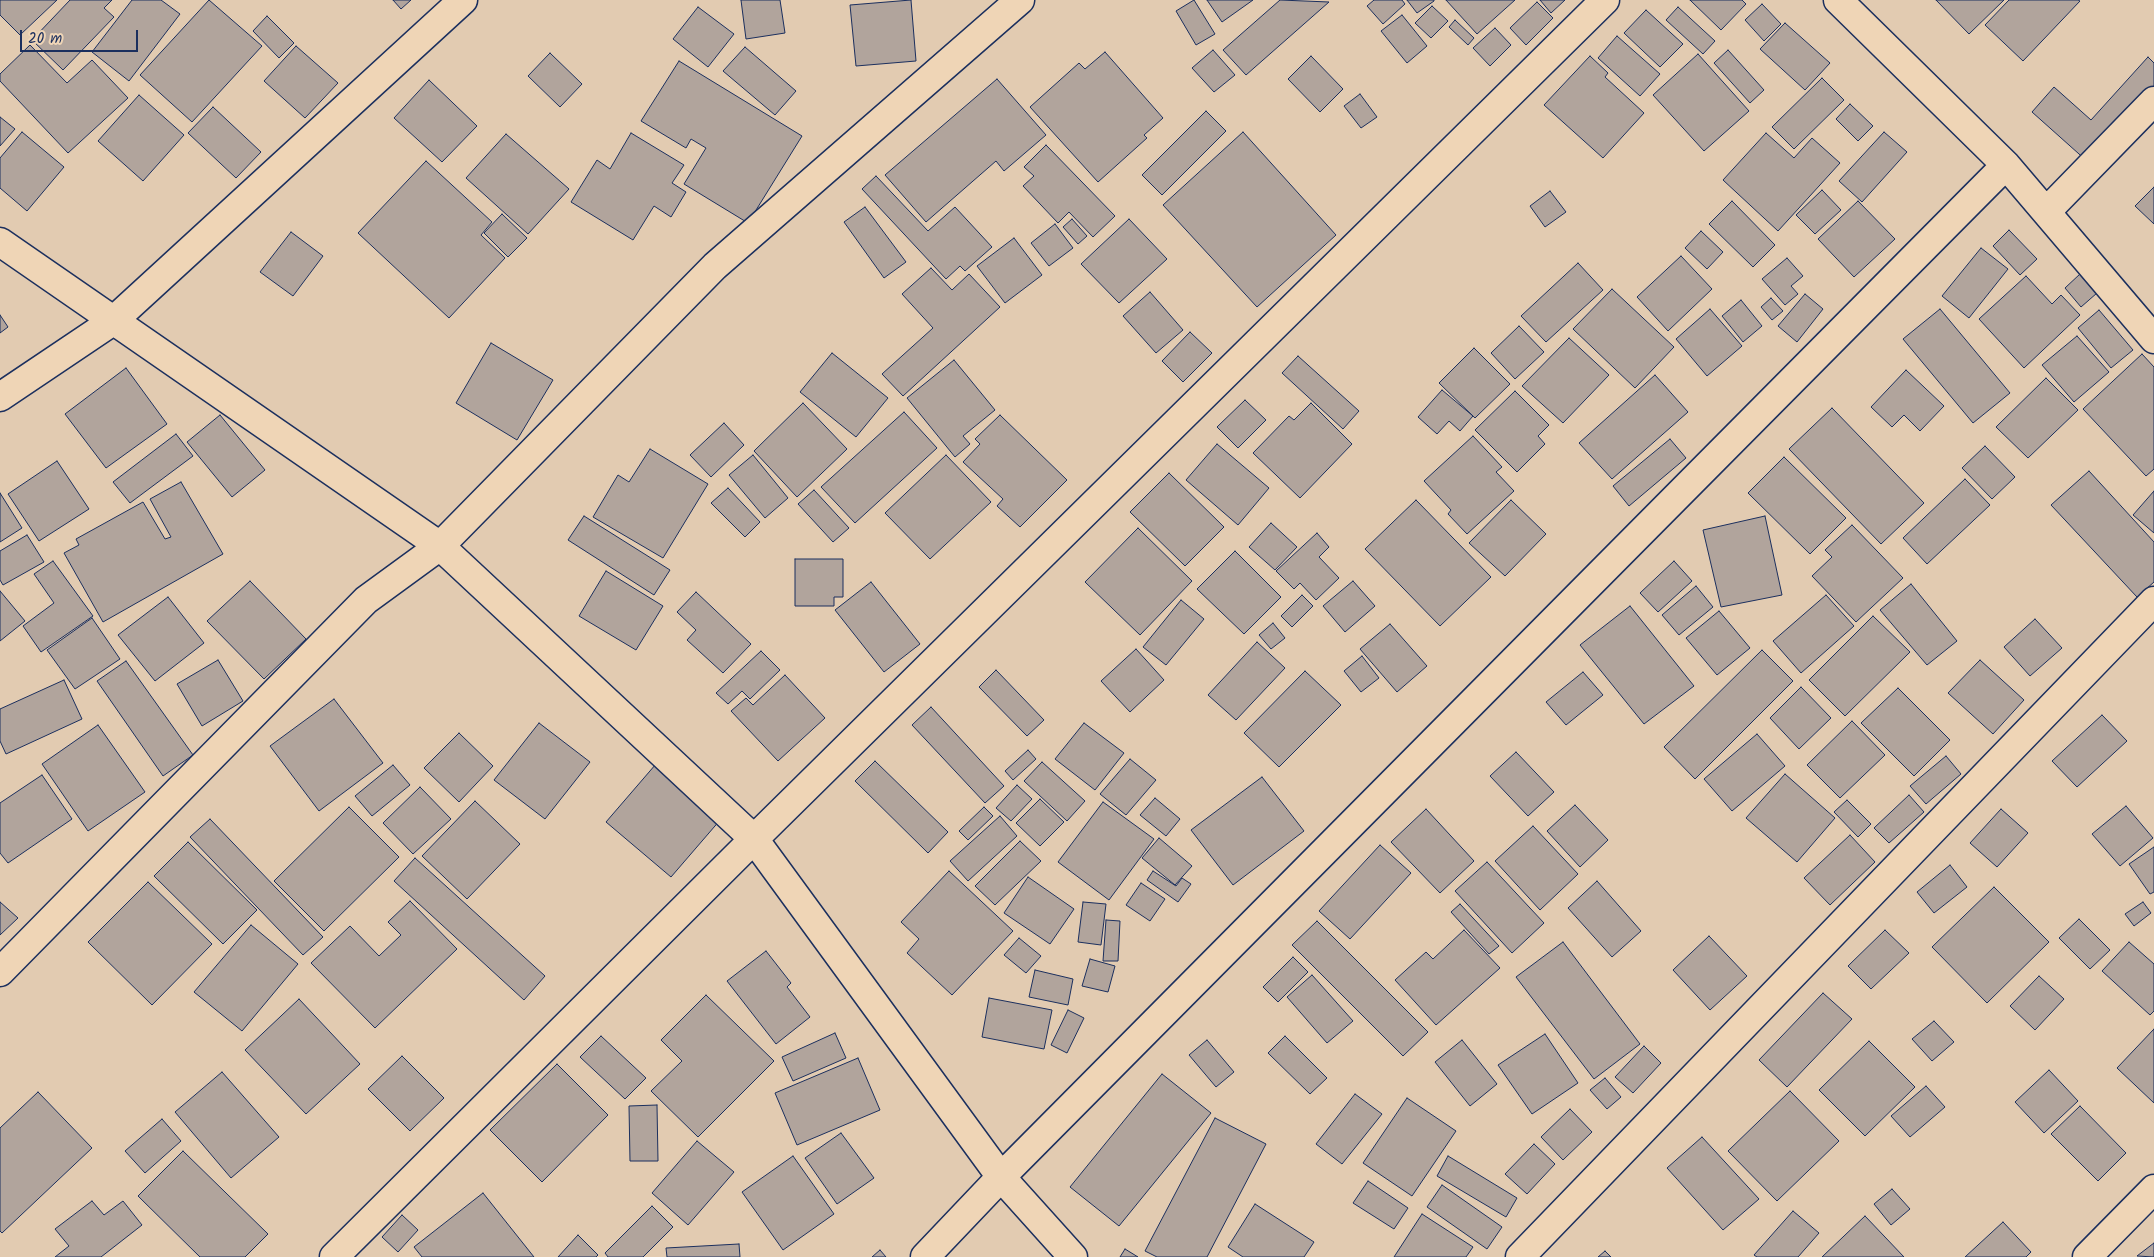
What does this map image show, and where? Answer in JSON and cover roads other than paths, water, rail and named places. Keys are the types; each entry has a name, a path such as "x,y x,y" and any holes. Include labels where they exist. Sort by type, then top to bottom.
{"street":[{"path":"0,397 114,321 463,0"},
{"path":"0,972 366,600 440,546 715,266 1020,0"},
{"path":"334,1257 754,839 1605,0"},
{"path":"1838,0 2006,165 2154,339"},
{"path":"2046,212 2154,101"},
{"path":"925,1257 1000,1177 2006,165"},
{"path":"0,242 440,546 754,839 1000,1177 1073,1257"},
{"path":"1520,1257 2154,602"},
{"path":"2086,1257 2154,1189"}]}
